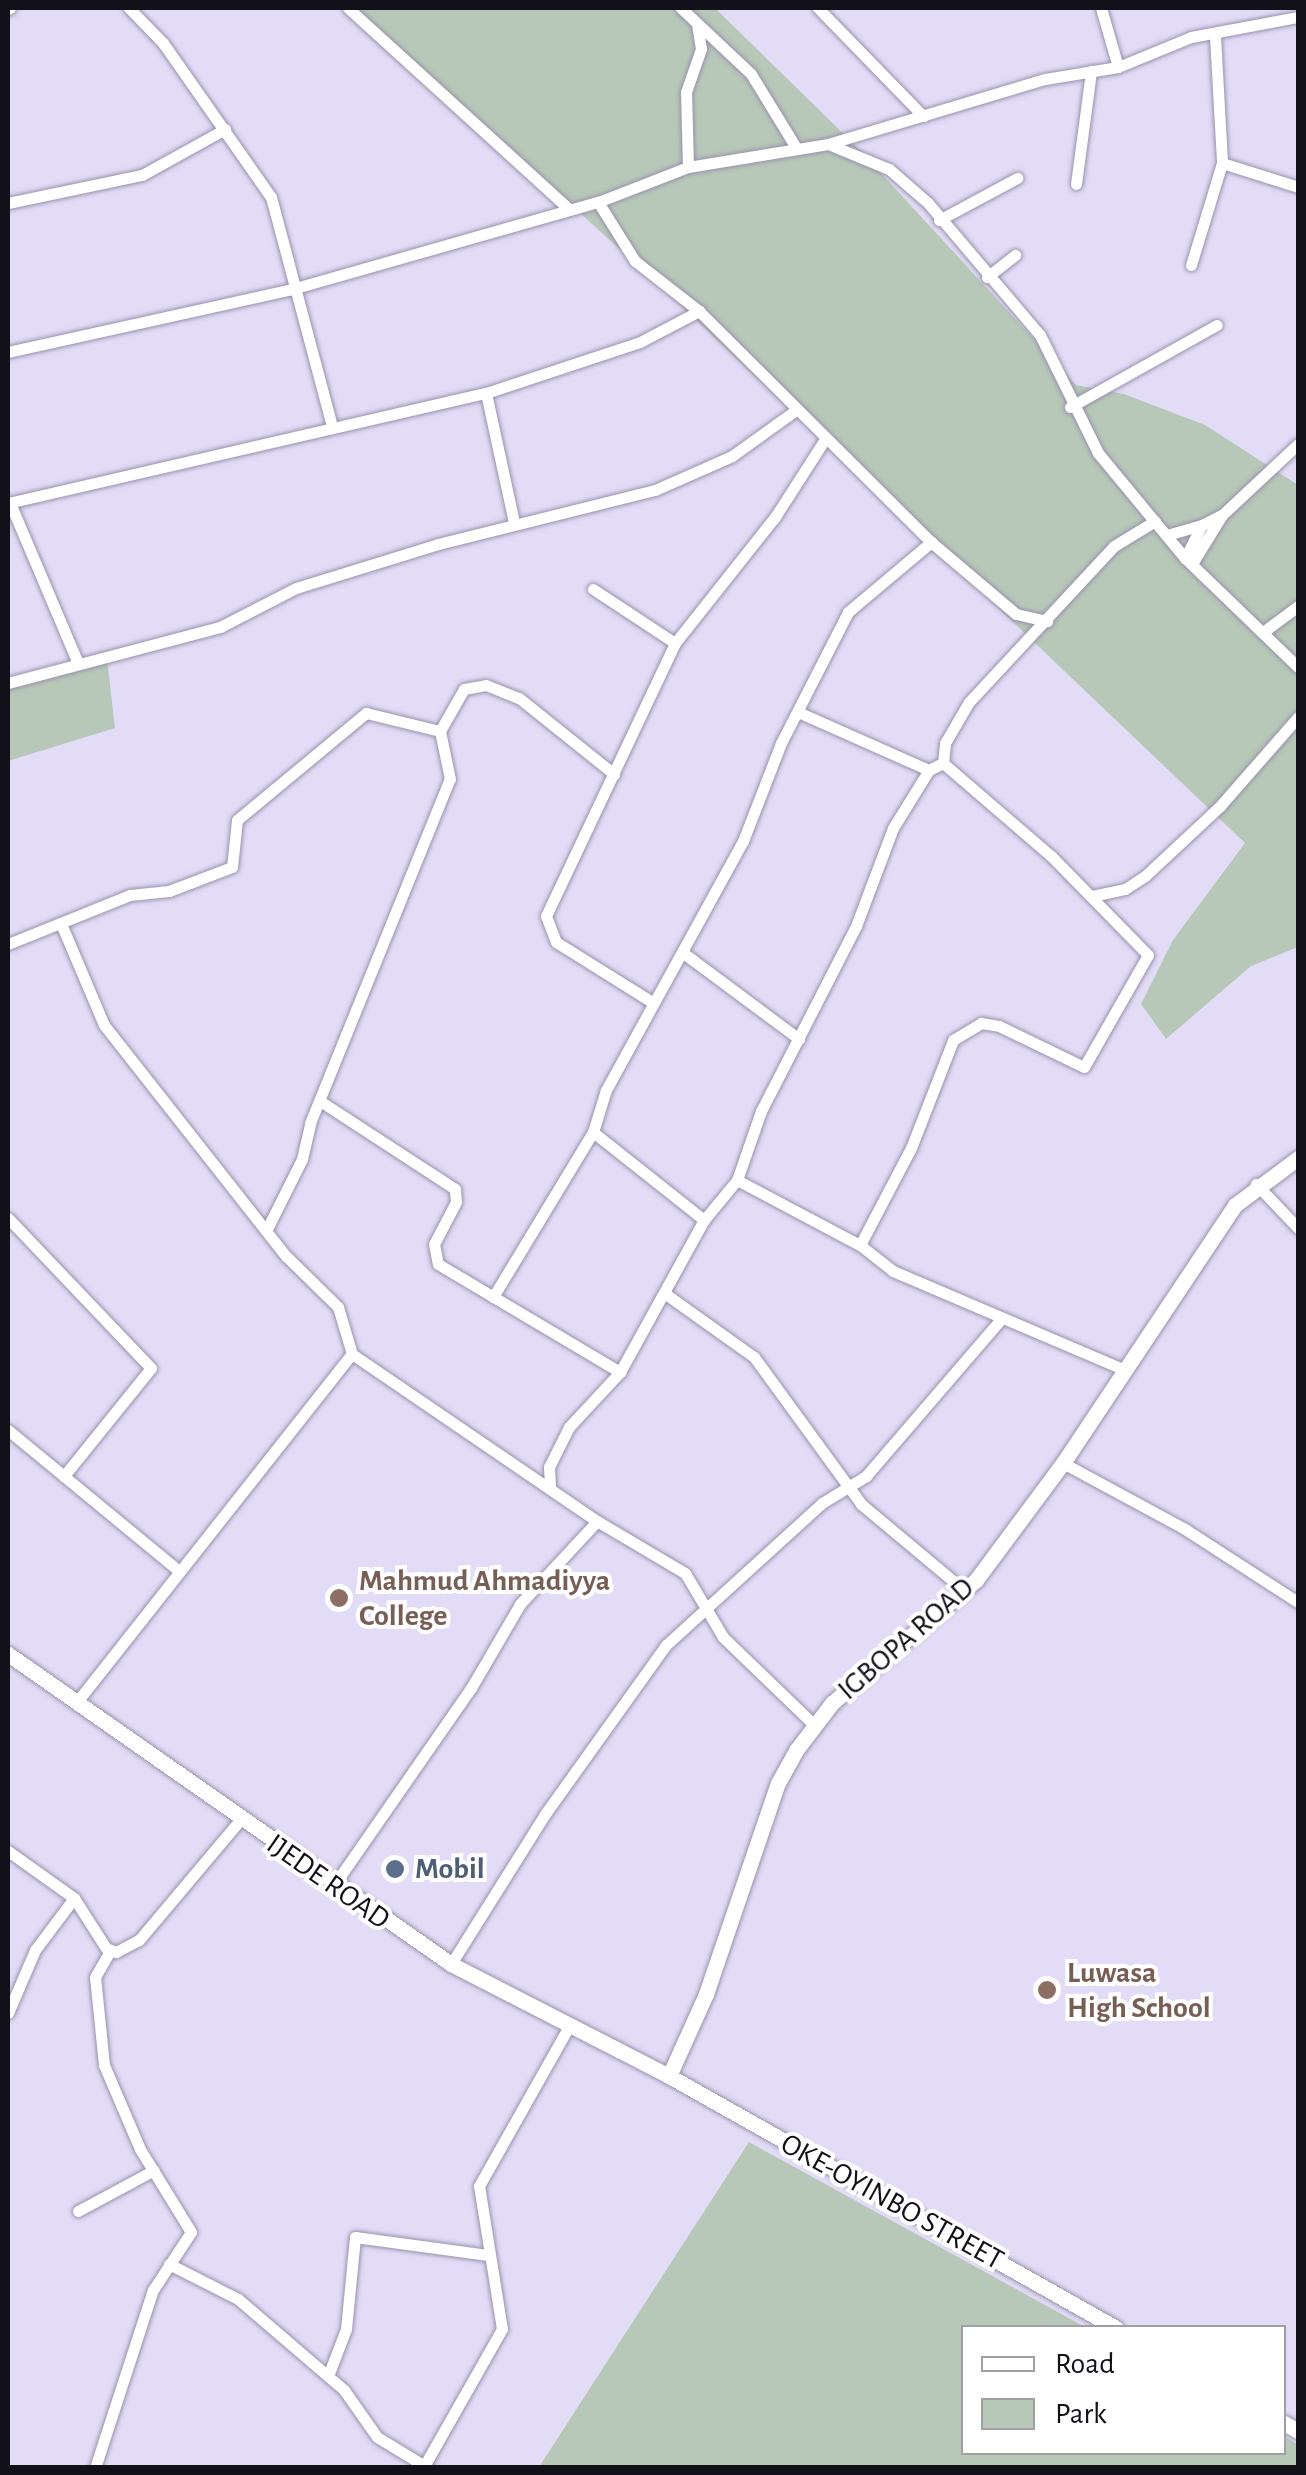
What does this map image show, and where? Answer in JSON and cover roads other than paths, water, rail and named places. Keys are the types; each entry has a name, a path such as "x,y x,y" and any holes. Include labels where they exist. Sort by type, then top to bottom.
{"main road":[{"name":"IGBOPA ROAD","path":"669,2076 706,1994 778,1784 814,1725 966,1591 1063,1463 1228,1215 1256,1184 1298,1158"},
{"name":"IJEDE ROAD","path":"8,1654 450,1964 568,2028 669,2076"},
{"name":"OKE-OYINBO STREET","path":"669,2076 1111,2325"}],"street":[{"path":"129,8 225,130 270,197 283,228 292,289 332,426"},
{"path":"348,8 569,209"},
{"path":"682,8 766,92 797,149"},
{"path":"818,8 923,116"},
{"path":"1101,8 1118,67"},
{"path":"8,352 292,289 598,202 688,167 828,144 1091,71 1118,67 1191,37 1215,36 1298,16"},
{"path":"688,167 686,92 701,49 697,23"},
{"path":"1192,265 1222,164 1215,36"},
{"path":"1076,184 1091,71"},
{"path":"8,204 142,175 225,130"},
{"path":"828,144 889,169 939,220 1040,335 1070,408 1155,521 1298,667"},
{"path":"1222,164 1298,187"},
{"path":"939,220 1017,178"},
{"path":"598,202 636,260 699,312 931,542 1003,605 1047,621"},
{"path":"987,277 1015,255"},
{"path":"78,664 9,503 486,392 640,342 699,312"},
{"path":"1070,408 1217,325"},
{"path":"486,392 514,522"},
{"path":"8,683 220,627 296,588 514,522 655,490 732,456 796,410"},
{"path":"652,1002 556,942 546,928 676,644 775,517 824,439"},
{"path":"1189,560 1222,515 1298,444"},
{"path":"1167,535 1222,515"},
{"path":"944,763 945,743 969,702 1114,546 1155,521"},
{"path":"1189,560 1202,525"},
{"path":"494,1297 593,1132 606,1090 743,841 798,712 848,612 931,542"},
{"path":"593,590 676,644"},
{"path":"1263,632 1298,606"},
{"path":"267,1229 302,1159 320,1101 450,779 440,731 464,689 486,685 519,698 614,774"},
{"path":"798,712 929,770"},
{"path":"8,944 62,926 130,896 168,891 232,867 237,820 366,713 440,731"},
{"path":"1092,896 1125,889 1145,876 1220,806 1298,717"},
{"path":"550,1486 549,1467 569,1427 620,1372 666,1296 704,1220 737,1180 761,1111 856,926 893,828 929,770 944,763"},
{"path":"860,1245 910,1148 952,1040 980,1023 999,1026 1074,1067 1090,1061 1148,955 1092,896 944,763"},
{"path":"62,926 104,1025 267,1229 338,1307 352,1354 550,1486 597,1522 685,1573 705,1614 814,1725"},
{"path":"682,952 799,1039"},
{"path":"320,1101 455,1189 433,1259 620,1372"},
{"path":"593,1132 704,1220"},
{"path":"737,1180 860,1245 893,1270 1124,1370"},
{"path":"1256,1184 1298,1228"},
{"path":"8,1218 151,1368 64,1476"},
{"path":"666,1296 754,1357 861,1504 966,1591"},
{"path":"450,1964 545,1814 666,1646 822,1503 850,1486 918,1418 1002,1319"},
{"path":"76,1703 352,1354"},
{"path":"8,1430 179,1572"},
{"path":"1063,1463 1185,1529 1298,1602"},
{"path":"535,1476 549,1467"},
{"path":"334,1884 471,1688 520,1604 597,1522"},
{"path":"95,2468 153,2290 191,2232 154,2170 104,2065 94,1986 110,1951 139,1940 240,1820"},
{"path":"8,1851 74,1898 110,1951"},
{"path":"8,2012 35,1950 74,1898"},
{"path":"169,2264 238,2299 356,2402 377,2437 425,2467 502,2329 498,2285 488,2255 479,2186 568,2028"},
{"path":"78,2211 154,2170"},
{"path":"328,2376 346,2329 355,2237 488,2255"}],"place":[{"name":"Mahmud Ahmadiyya College","path":"339,1598"},
{"name":"Mobil","path":"395,1869"},
{"name":"Luwasa High School","path":"1047,1990"}]}
